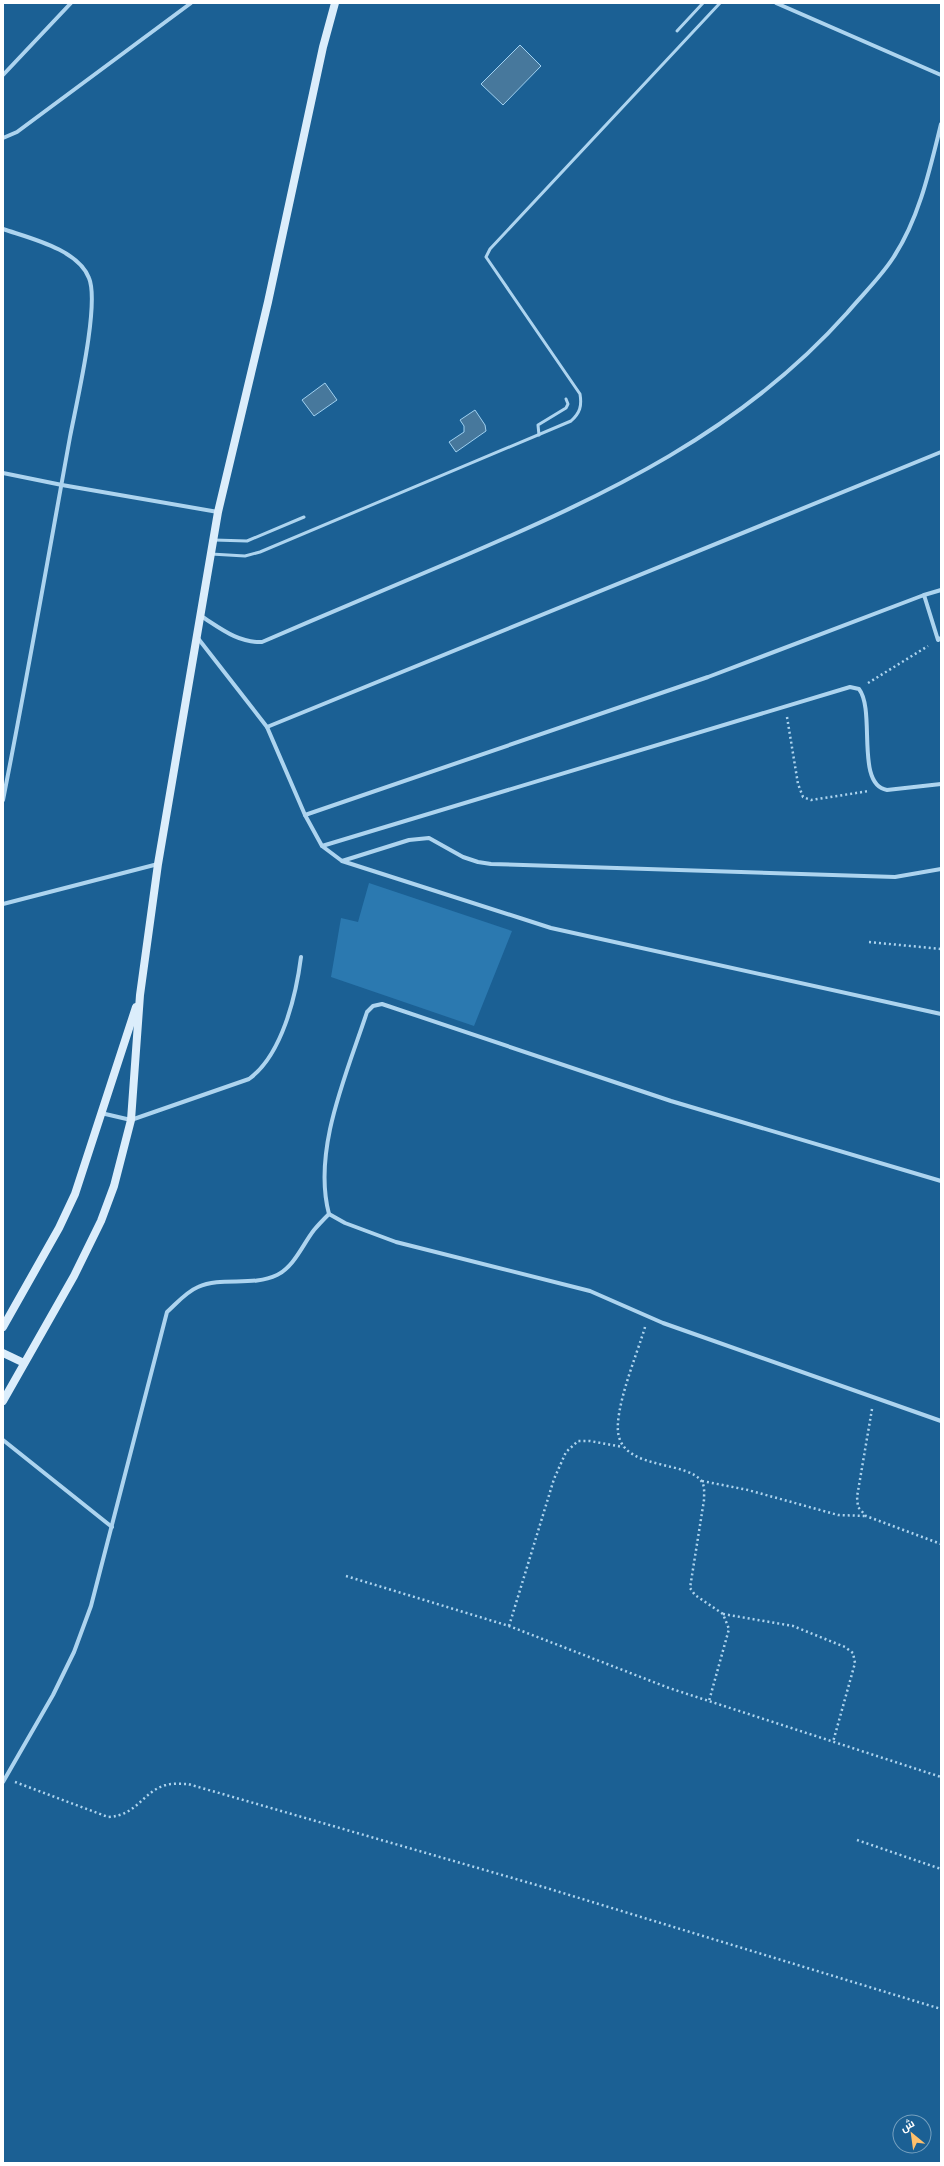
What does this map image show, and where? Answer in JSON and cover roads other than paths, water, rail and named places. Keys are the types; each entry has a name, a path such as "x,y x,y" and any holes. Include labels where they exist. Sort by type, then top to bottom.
{"street":[{"path":"3,75 71,3"},
{"path":"3,138 17,132 191,3"},
{"path":"3,1401 74,1276 101,1221 114,1186 131,1120 140,995 158,864 218,512 268,302 323,47 335,3"},
{"path":"776,3 941,75"},
{"path":"201,616 240,639 251,643 262,642 549,519 641,473 699,439 744,407 819,344 892,260 912,223 931,165 941,124"},
{"path":"3,229 54,247 75,259 89,276 93,301 83,369 3,800"},
{"path":"267,728 941,452"},
{"path":"3,473 62,485 218,512"},
{"path":"305,814 708,677 924,595 941,590"},
{"path":"924,595 940,639"},
{"path":"197,636 267,728 305,814 322,846 342,861 552,928 941,1014"},
{"path":"322,846 850,686 859,689 865,700 870,772 874,784 881,790 941,784"},
{"path":"342,861 409,840 429,838 439,842 463,857 478,862 491,864 895,877 941,870"},
{"path":"3,904 158,864"},
{"path":"101,1113 131,1120 249,1079 261,1071 268,1061 281,1034 298,982 301,957"},
{"path":"3,1327 65,1215 75,1194 140,995"},
{"path":"941,1181 671,1101 382,1004 373,1006 367,1012 330,1127 324,1180 325,1197 330,1214 345,1223 396,1242 590,1291 649,1317 941,1421"},
{"path":"4,1780 53,1695 74,1652 91,1606 168,1312 187,1293 199,1286 211,1283 260,1280 278,1275 291,1264 315,1229 330,1214"},
{"path":"3,1353 24,1363"},
{"path":"3,1440 112,1527"}],"lane":[{"path":"678,31 703,3"},
{"path":"211,554 245,556 260,552 539,435 571,421 577,415 580,409 580,394 487,262 487,253 720,3"},
{"path":"539,435 538,425 566,408 568,404 566,399"},
{"path":"214,540 247,541 304,517"}]}
